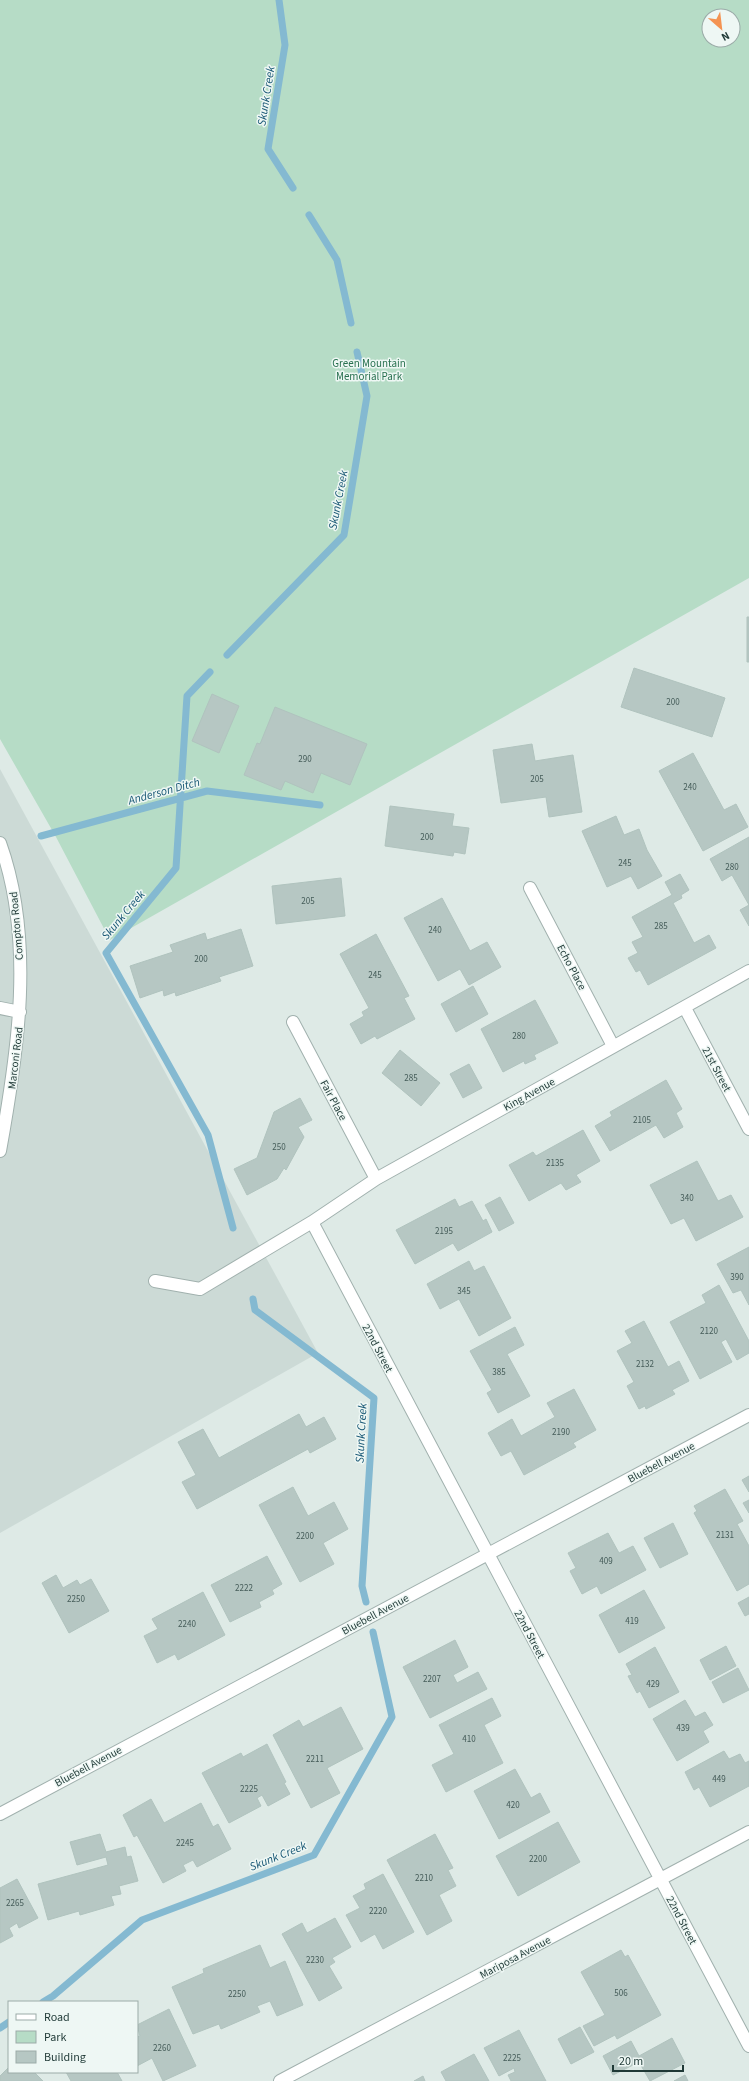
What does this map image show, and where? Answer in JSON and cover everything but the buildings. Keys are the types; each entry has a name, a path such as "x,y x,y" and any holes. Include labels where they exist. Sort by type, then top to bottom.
{"street":[{"name":"Compton Road","path":"0,843 12,884 18,926 20,1012"},
{"name":"Echo Place","path":"530,888 614,1046"},
{"name":"King Avenue","path":"155,1281 200,1289 312,1222 376,1178 685,1008 749,971"},
{"path":"0,1008 20,1012"},
{"name":"21st Street","path":"685,1008 749,1129"},
{"name":"Marconi Road","path":"0,1151 3,1121 13,1083 20,1012"},
{"name":"Fair Place","path":"293,1022 376,1178"},
{"name":"22nd Street","path":"312,1222 749,2046"},
{"name":"Bluebell Avenue","path":"0,1814 749,1415"},
{"name":"Mariposa Avenue","path":"280,2081 749,1832"}],"shaded area":[{"path":"0,769 318,1353 0,1533"}],"green space":[{"name":"Green Mountain Memorial Park","path":"0,0 749,0 749,578 110,940 56,837 0,739"}],"waterway":[{"name":"Skunk Creek","path":"279,0 285,45 268,149 293,188"},
{"name":"Skunk Creek","path":"309,215 337,260 351,323"},
{"name":"Skunk Creek","path":"227,655 344,535 367,396 357,352"},
{"name":"Skunk Creek","path":"210,672 187,696 176,868 106,953 208,1135 233,1228"},
{"name":"Skunk Creek","path":"41,836 207,791 320,805"},
{"name":"Skunk Creek","path":"253,1299 255,1310 374,1398 362,1586 366,1602"},
{"name":"Skunk Creek","path":"45,2001 53,1996 142,1920 314,1855 392,1717 373,1632"},
{"name":"Skunk Creek","path":"0,2028 8,2023"}],"water label":[{"name":"Anderson Ditch","path":"164,791"}]}
